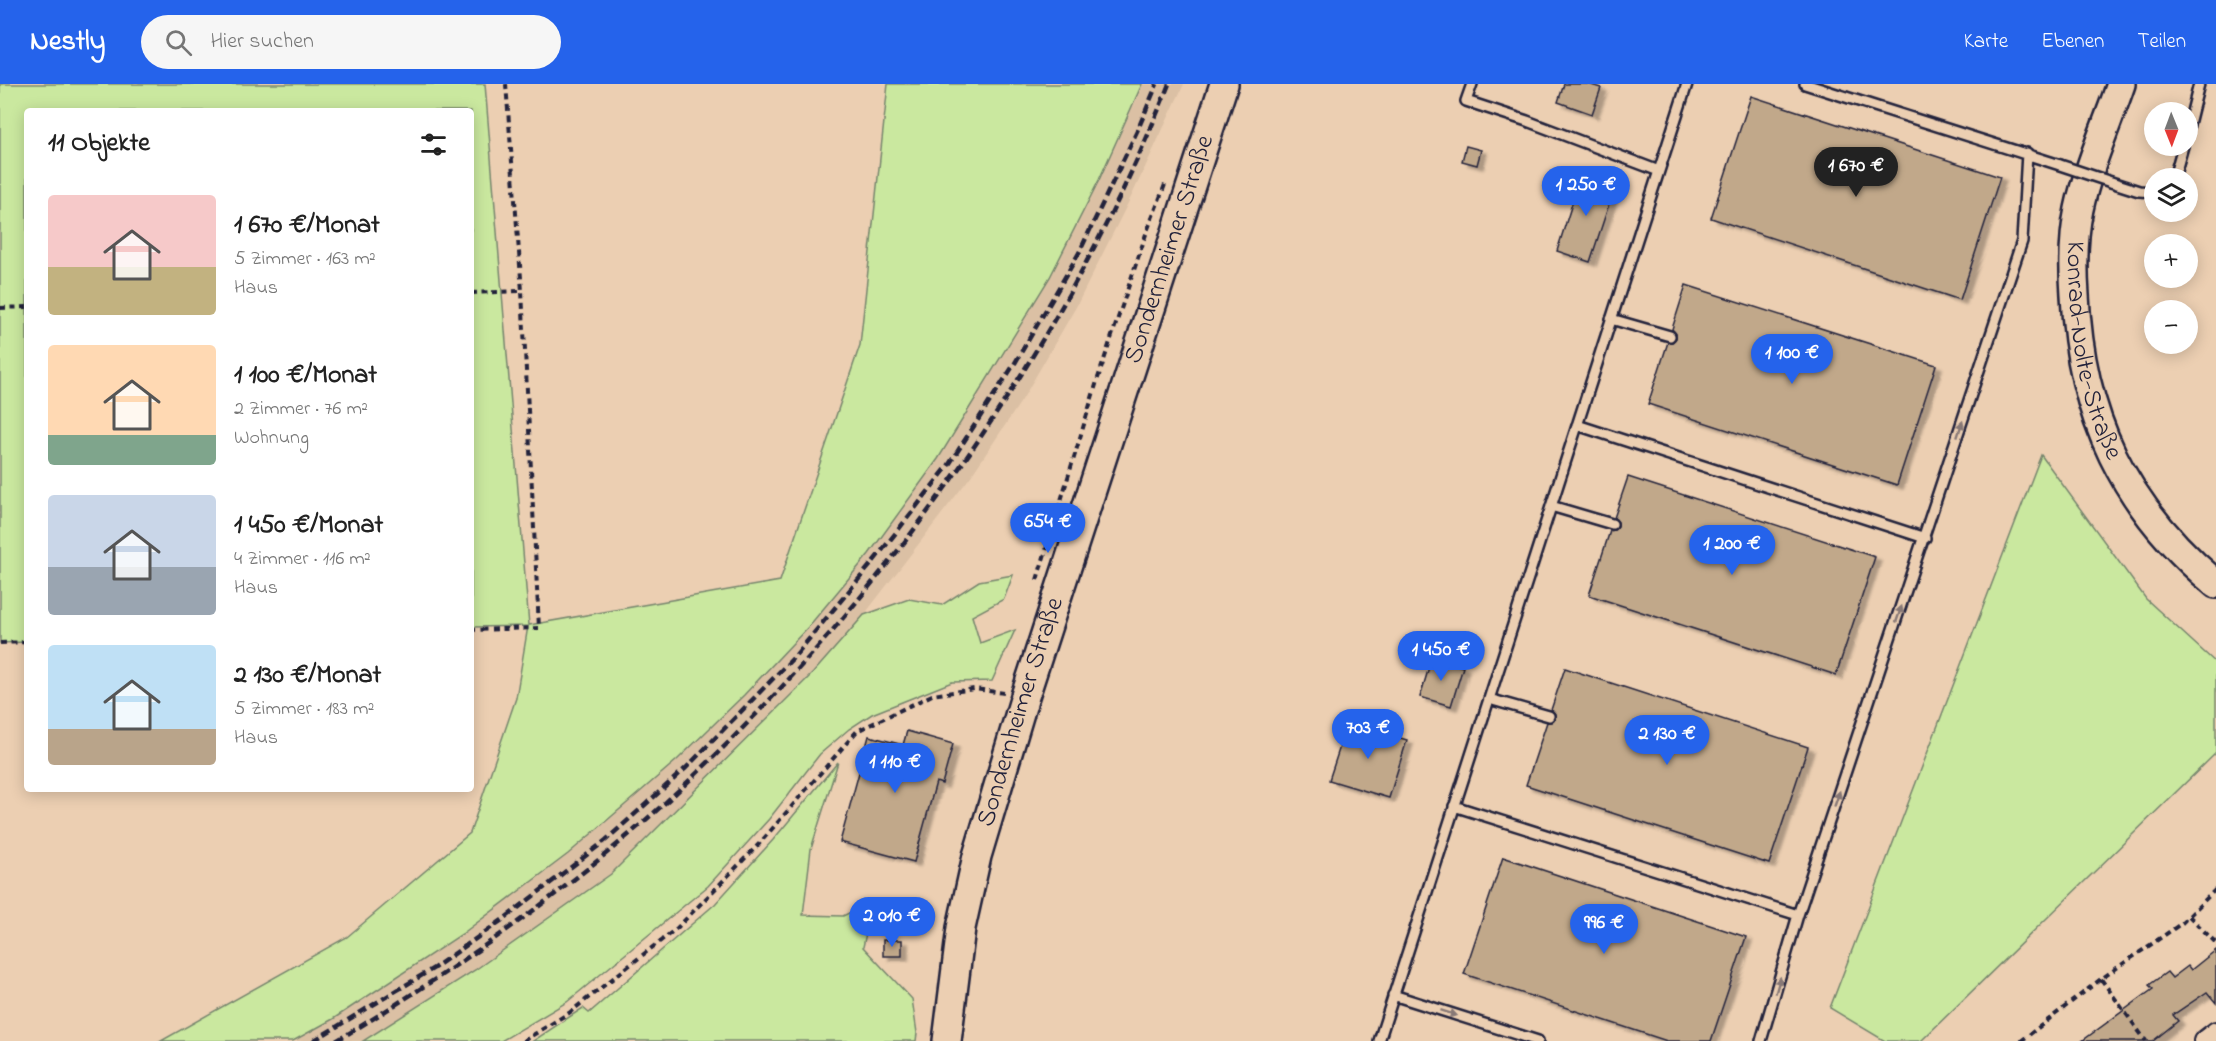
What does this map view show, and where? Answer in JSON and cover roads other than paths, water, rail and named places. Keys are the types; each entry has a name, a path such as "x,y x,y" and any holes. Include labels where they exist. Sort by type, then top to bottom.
{"main road":[{"name":"Sondernheimer Straße","path":"947,1041 961,928 977,856 1025,696 1224,84"},
{"name":"Konrad-Nolte-Straße","path":"2121,84 2085,186 2075,232 2073,269 2080,354 2097,422 2129,487 2163,534 2193,565 2216,584"}],"street":[{"path":"2203,1041 2216,1031"}],"lane":[{"path":"1472,84 1466,101 1527,121 1659,171"},
{"path":"1379,1041 1687,84"},
{"path":"1806,84 2144,191"},
{"path":"2194,102 2199,84"},
{"path":"1761,1041 1798,915 2022,241 2027,153"},
{"path":"1611,319 1670,336"},
{"path":"1577,425 1925,538"},
{"path":"1551,506 1612,524"},
{"path":"1489,699 1549,716"},
{"path":"1454,806 1798,915"},
{"path":"1394,995 1538,1041"}],"railway":[{"path":"313,1041 434,968 505,918 606,840 686,768 794,657 873,562 948,466 1015,363 1079,253 1157,84"},
{"path":"336,1041 477,951 568,884 611,849 695,775 768,701 839,623 906,540 969,454 1027,365 1080,273 1128,179 1169,84"}]}
